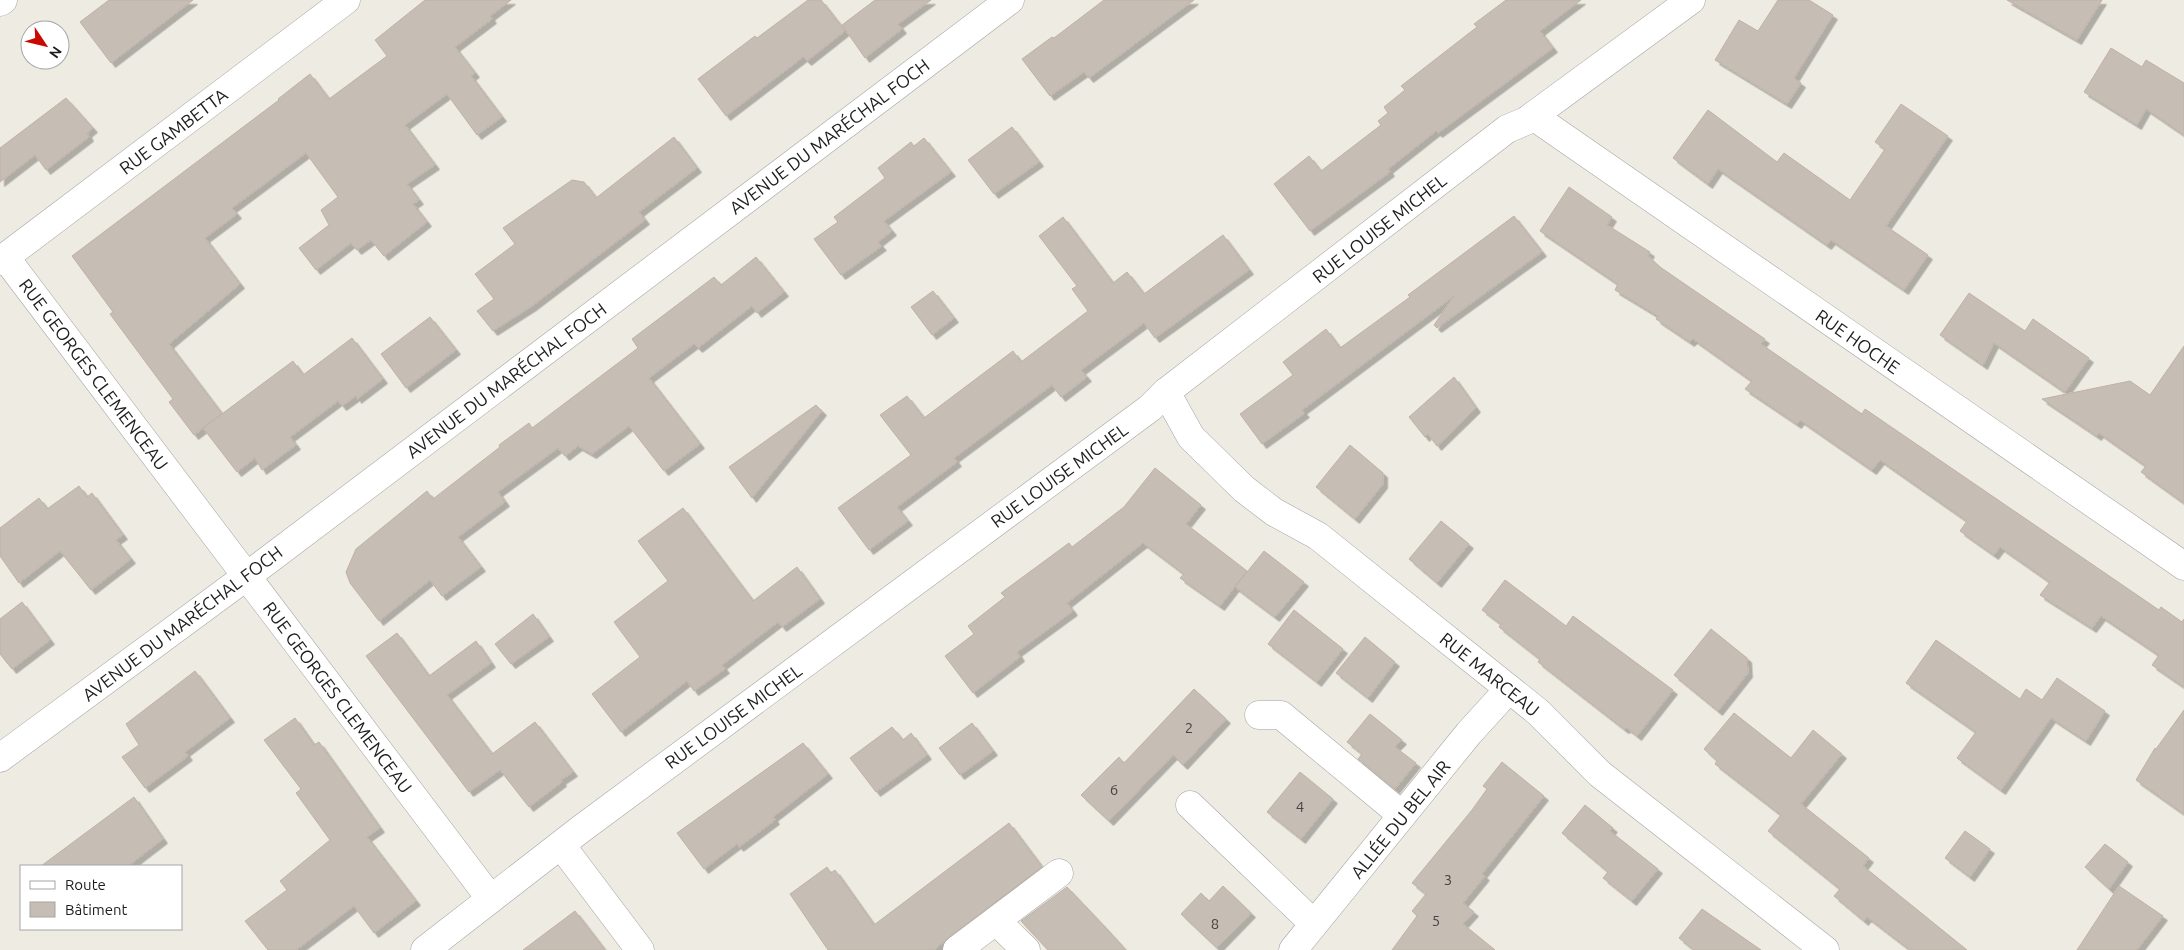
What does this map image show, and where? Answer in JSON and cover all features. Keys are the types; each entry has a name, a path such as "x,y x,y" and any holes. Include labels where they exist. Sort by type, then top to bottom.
{"street":[{"name":"RUE GAMBETTA","path":"3,259 346,0"},
{"name":"AVENUE DU MARÉCHAL FOCH","path":"0,758 247,576 1010,0"},
{"name":"RUE LOUISE MICHEL","path":"425,950 490,898 1150,408 1166,392 1506,129 1526,121 1691,0"},
{"name":"RUE HOCHE","path":"1533,116 2184,566"},
{"name":"RUE GEORGES CLEMENCEAU","path":"3,259 247,576 490,898"},
{"name":"RUE MARCEAU","path":"1166,392 1192,437 1244,489 1274,512 1318,536 1538,712 1600,774 1825,950"},
{"name":"ALLÉE DU BEL AIR","path":"1293,950 1469,733 1508,689"},
{"path":"1259,716 1281,715 1402,815"},
{"path":"1190,805 1314,924"},
{"path":"561,845 640,950"},
{"path":"957,950 1059,873"},
{"path":"996,920 1026,950"}],"building":[{"path":"109,0 193,0 111,63 80,22"},
{"path":"425,0 511,0 490,16 492,19 455,47 475,73 471,76 502,117 477,135 447,94 405,125 435,165 407,184 419,200 413,204 427,222 384,256 371,240 357,250 351,243 316,270 299,248 329,225 321,210 338,197 306,153 232,208 237,214 205,238 240,284 169,344 222,414 194,435 169,402 173,399 110,314 113,312 72,256 279,100 310,74 329,99 387,56 375,40"},
{"path":"808,0 821,0 845,31 807,61 803,57 726,116 698,79 755,36 757,38"},
{"path":"875,0 931,0 898,24 902,29 865,58 842,25"},
{"path":"1104,0 1194,0 1089,78 1084,72 1050,96 1022,59 1052,37 1054,38"},
{"path":"1506,0 1581,0 1540,31 1553,48 1438,133 1436,131 1388,169 1390,172 1310,231 1274,184 1309,156 1321,171 1381,125 1378,121 1388,113 1384,107 1405,90 1401,86 1477,27 1474,24"},
{"path":"1778,0 1809,0 1833,15 1794,78 1801,83 1787,104 1715,60 1739,20 1758,31"},
{"path":"2007,0 2102,0 2077,40"},
{"path":"2111,48 2142,67 2146,60 2184,83 2184,135 2146,109 2137,125 2084,92"},
{"path":"66,98 93,128 87,133 89,137 46,170 35,155 0,182 0,148"},
{"path":"1901,104 1948,136 1886,226 1928,255 1904,290 1831,240 1827,245 1718,169 1708,184 1673,158 1708,110 1777,162 1784,153 1850,200 1885,149 1875,142"},
{"path":"1012,127 1039,162 994,194 968,160"},
{"path":"674,137 697,168 639,212 645,220 532,306 493,331 477,311 494,299 475,274 515,244 503,228 572,180 584,182 596,198"},
{"path":"924,138 951,172 884,221 892,231 878,242 882,246 841,275 814,239 838,222 834,217 885,178 878,168 911,142 914,146"},
{"path":"1569,187 1612,217 1607,225 1650,252 1648,256 1660,267 1765,339 1761,344 1862,414 1865,409 2159,610 2161,607 2182,622 2184,619 2184,687 2152,665 2159,655 2101,616 2092,628 2040,595 2050,582 2000,547 1994,555 1960,531 1967,521 1880,460 1872,470 1800,420 1797,424 1745,389 1752,381 1693,339 1690,342 1656,319 1658,316 1615,290 1618,284 1540,231"},
{"path":"1514,216 1542,252 1437,328 1434,325 1454,296 1302,410 1305,413 1262,444 1240,414 1293,375 1283,362 1326,329 1340,348 1410,297 1408,295"},
{"path":"1063,217 1113,283 1127,272 1144,294 1223,235 1249,270 1155,338 1144,323 1081,370 1087,377 1061,397 1052,385 954,458 957,462 897,507 908,521 869,550 838,508 911,455 880,415 907,396 924,418 1013,351 1021,362 1088,311 1072,289 1077,286 1039,236"},
{"path":"756,257 784,292 757,313 752,306 698,348 694,344 649,378 700,444 664,471 629,426 592,454 578,446 565,456 558,448 498,492 505,502 458,537 481,567 442,596 430,580 379,621 350,583 346,572 356,549 427,491 433,499 500,447 499,445 529,423 532,428 638,348 632,339 714,277 721,285"},
{"path":"933,291 954,318 932,335 911,307"},
{"path":"1969,293 2025,331 2033,319 2089,358 2065,392 1994,343 1983,365 1940,335"},
{"path":"430,317 456,350 406,388 381,354"},
{"path":"352,338 383,379 357,399 356,396 342,406 338,401 290,437 296,445 262,470 255,458 237,472 203,428 293,361 303,375"},
{"path":"2184,346 2184,503 2141,472 2146,466 2099,433 2097,436 2042,399 2130,381 2150,395"},
{"path":"1454,377 1476,408 1437,446 1428,434 1425,437 1409,417"},
{"path":"816,405 822,411 752,498 729,467"},
{"path":"1350,445 1383,473 1383,484 1355,519 1316,487"},
{"path":"1155,468 1201,505 1186,524 1247,571 1220,606 1180,578 1184,574 1143,543 1067,603 1073,611 1017,652 1020,657 973,693 945,656 974,634 968,626 1005,597 1001,593 1069,543 1072,547 1124,507"},
{"path":"79,486 87,497 92,493 123,535 116,540 131,559 91,590 60,551 19,583 0,556 0,528 39,498 47,509"},
{"path":"683,508 753,601 797,567 820,599 782,627 778,622 722,665 725,669 694,691 687,681 621,732 592,694 640,657 614,622 668,581 638,541"},
{"path":"1441,521 1469,544 1437,583 1409,559"},
{"path":"1264,551 1304,582 1275,617 1235,587"},
{"path":"1505,580 1566,626 1573,616 1673,690 1637,736 1627,728 1624,729 1538,662 1540,659 1499,627 1501,624 1482,610"},
{"path":"22,602 50,640 12,669 0,654 0,619"},
{"path":"1294,610 1343,649 1317,682 1268,644"},
{"path":"533,614 549,637 511,664 495,644"},
{"path":"1711,629 1747,658 1748,673 1718,711 1674,675"},
{"path":"397,633 429,676 476,641 491,663 447,695 492,754 535,722 573,772 529,807 500,770 469,792 366,656"},
{"path":"1365,637 1395,662 1368,698 1336,673"},
{"path":"1936,640 2020,699 2026,689 2042,700 2057,678 2105,711 2086,741 2051,718 2001,790 1957,758 1976,732 1906,683"},
{"path":"195,671 230,718 185,752 188,756 145,788 122,757 139,745 126,724"},
{"path":"1194,689 1226,719 1183,765 1173,755 1109,821 1081,795 1119,757 1124,763"},
{"path":"2184,710 2184,814 2136,780 2155,748"},
{"path":"1734,713 1791,758 1813,730 1842,754 1801,804 1869,858 1863,866 1967,950 1910,950 1867,917 1864,921 1834,896 1840,889 1768,831 1781,815 1715,764 1717,761 1704,749"},
{"path":"1370,714 1402,740 1395,747 1416,763 1395,789 1358,759 1362,754 1347,742"},
{"path":"295,718 314,745 319,742 380,828 367,837 416,901 374,933 354,906 296,950 268,950 245,921 287,890 280,881 330,840 296,793 301,789 264,740"},
{"path":"972,723 993,751 960,775 939,748"},
{"path":"892,727 903,740 911,733 927,755 876,792 850,758"},
{"path":"803,743 828,774 773,817 775,820 739,847 737,844 704,869 677,833"},
{"path":"1502,762 1544,796 1482,874 1485,876 1463,903 1474,912 1463,924 1495,950 1392,950 1417,916 1412,911 1426,894 1412,883 1472,810 1487,789 1483,786"},
{"path":"1300,772 1333,799 1301,839 1267,812"},
{"path":"134,797 163,839 129,865 42,865"},
{"path":"1585,805 1613,828 1610,831 1658,869 1632,901 1603,878 1608,872 1562,833"},
{"path":"1009,823 1042,867 934,950 828,950 790,894 827,867 831,873 835,870 874,925"},
{"path":"1965,831 1990,849 1970,877 1945,858"},
{"path":"2105,844 2128,862 2109,889 2085,867"},
{"path":"1223,886 1251,913 1217,948 1181,914 1201,893 1209,901"},
{"path":"2119,886 2163,916 2137,950 2077,950"},
{"path":"1067,887 1126,950 1048,950 1021,921"},
{"path":"1702,909 1761,950 1694,950 1679,938"},
{"path":"575,911 605,950 523,950"}]}
